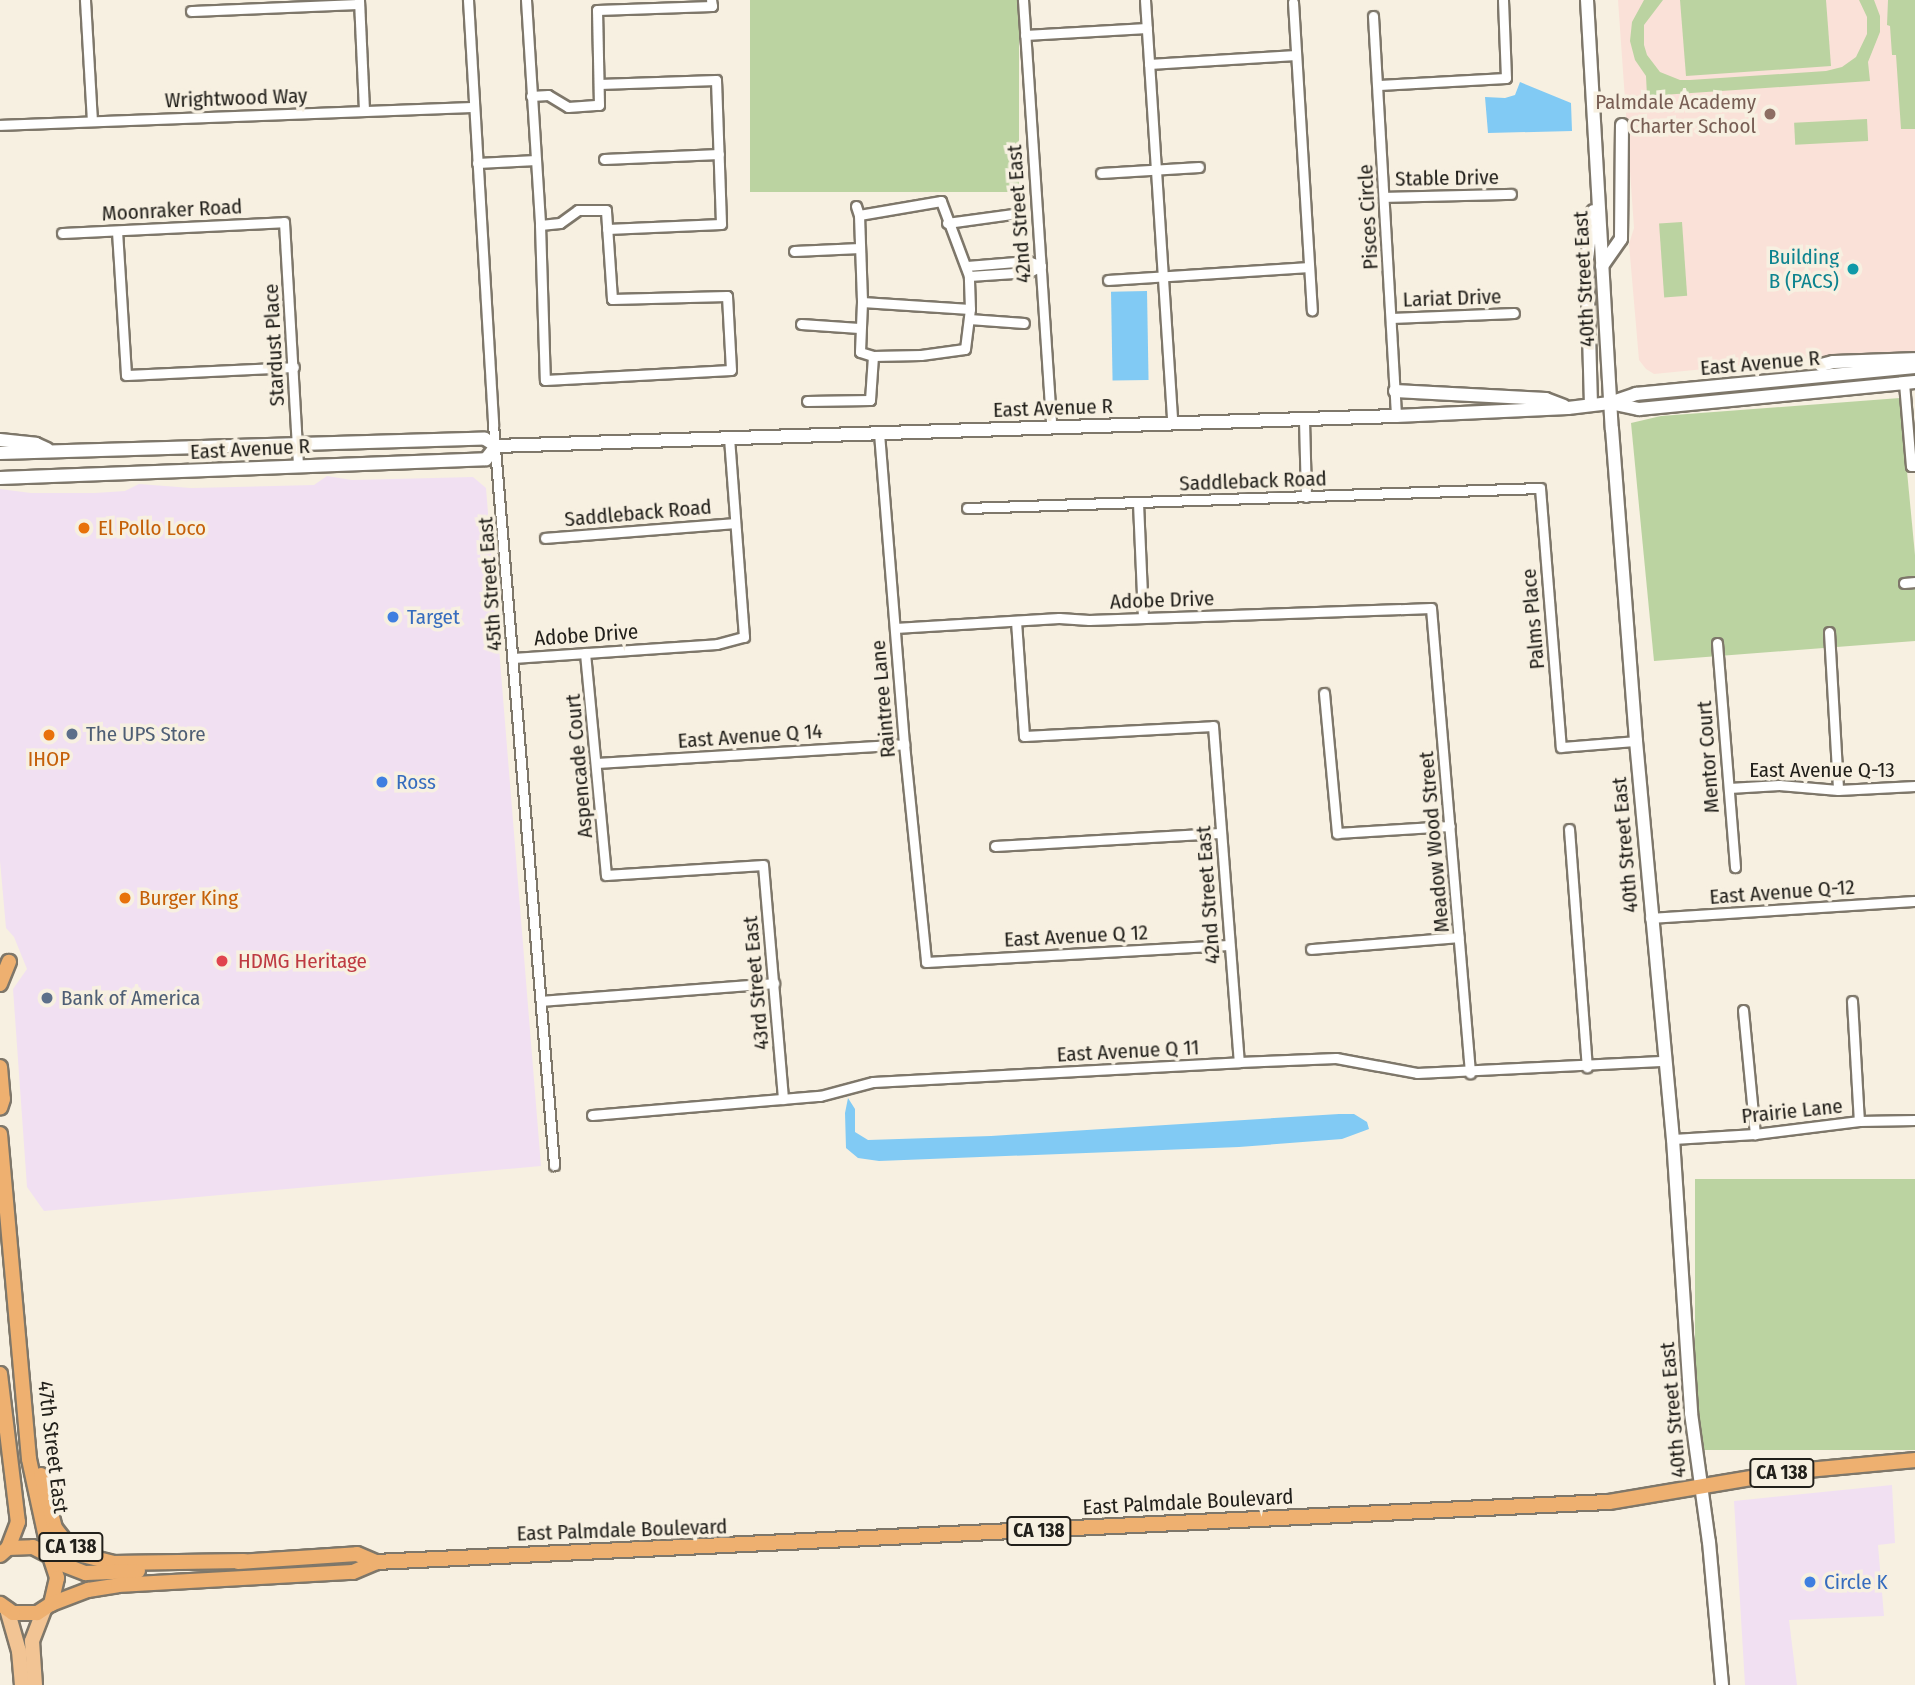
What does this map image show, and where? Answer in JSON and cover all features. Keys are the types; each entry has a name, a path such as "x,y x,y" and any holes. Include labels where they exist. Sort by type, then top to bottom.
{"highway":[{"path":"0,984 9,962"},
{"path":"0,1067 3,1099 0,1108"},
{"name":"47th Street East","path":"0,1134 29,1459 57,1584 47,1606"},
{"name":"47th Street East","path":"0,1374 18,1522 4,1552"},
{"name":"CA 138","path":"23,1380 50,1517 58,1534 69,1546 89,1558 113,1563 244,1561"},
{"name":"East Palmdale Boulevard","path":"47,1606 88,1590 118,1585 353,1572 376,1562 1609,1502 1839,1465 1915,1460"},
{"name":"East Palmdale Boulevard","path":"4,1552 26,1545 77,1571 114,1573 357,1554 376,1562"},
{"name":"CA 138","path":"3,1607 22,1615 47,1606"}],"main road":[{"name":"40th Street East","path":"1587,0 1610,403 1650,918 1673,1139 1691,1413 1709,1542 1721,1685"},
{"path":"1602,266 1621,239 1622,125"},
{"path":"1591,405 1587,259 1597,180"},
{"path":"1821,365 1833,362 1915,359"},
{"name":"East Avenue R","path":"0,453 485,439 496,446 1396,416 1568,408 1610,403 1636,394 1915,366"},
{"path":"1821,391 1838,382 1915,374"},
{"name":"East Avenue R","path":"1610,403 1639,409 1910,383"},
{"path":"1395,391 1546,398 1568,408"},
{"path":"0,440 36,444 54,452"},
{"name":"East Avenue R","path":"0,478 486,459 496,446"},
{"path":"35,1685 32,1641 47,1606"},
{"path":"3,1607 19,1651 22,1685"}],"street":[{"path":"85,0 92,121"},
{"name":"45th Street East","path":"468,0 496,446 554,1164"},
{"path":"526,0 540,225 545,380 731,370 727,296 611,299 606,211 578,210 560,223 540,225"},
{"path":"531,96 548,95 568,107 600,105 597,9 712,6 711,0"},
{"name":"42nd Street East","path":"1023,0 1051,426"},
{"path":"1145,0 1172,423"},
{"path":"1379,85 1506,78 1503,0"},
{"path":"191,11 359,2 364,111"},
{"path":"1293,2 1312,310"},
{"name":"Pisces Circle","path":"1373,16 1396,416"},
{"path":"1025,35 1147,28"},
{"path":"1149,64 1296,55"},
{"path":"599,84 716,80 721,224 607,229"},
{"name":"Wrightwood Way","path":"0,125 474,107"},
{"path":"604,159 719,155"},
{"path":"477,163 536,160"},
{"path":"1101,173 1199,167"},
{"name":"Stable Drive","path":"1385,197 1511,194"},
{"path":"941,201 947,223 969,276 965,349 921,355 873,356 860,352 862,302 858,210 941,201"},
{"path":"947,223 1013,214"},
{"name":"Moonraker Road","path":"62,233 284,222"},
{"name":"Stardust Place","path":"284,222 298,465"},
{"path":"117,230 125,375 294,367"},
{"path":"793,251 860,248"},
{"path":"967,266 1028,261 1041,266"},
{"path":"969,276 1029,272 1041,266"},
{"path":"1108,280 1309,267"},
{"path":"862,302 1024,323"},
{"name":"Lariat Drive","path":"1391,317 1514,313"},
{"path":"801,324 859,328"},
{"path":"807,401 870,400 873,356"},
{"path":"1910,383 1913,466"},
{"path":"1304,420 1306,497"},
{"name":"Raintree Lane","path":"879,433 904,744 926,962"},
{"path":"729,437 734,523"},
{"name":"Palms Place","path":"1540,488 1560,747 1636,741"},
{"name":"Saddleback Road","path":"967,508 1540,488"},
{"path":"1138,503 1143,618"},
{"name":"Saddleback Road","path":"545,538 734,523"},
{"name":"Adobe Drive","path":"513,658 717,644 744,638 734,523"},
{"path":"1905,583 1915,582"},
{"name":"Adobe Drive","path":"895,628 1016,621 1431,608"},
{"name":"Meadow Wood Street","path":"1431,608 1471,1073"},
{"name":"42nd Street East","path":"1016,621 1024,736 1213,726 1239,1062"},
{"path":"1829,632 1838,790"},
{"name":"Mentor Court","path":"1717,643 1735,867"},
{"name":"Aspencade Court","path":"585,653 606,875 763,865"},
{"path":"1324,693 1338,833 1450,826"},
{"name":"East Avenue Q 14","path":"597,763 904,744"},
{"name":"East Avenue Q-13","path":"1728,788 1779,785 1838,790 1915,786"},
{"path":"1569,829 1587,1067"},
{"path":"995,846 1220,833"},
{"name":"43rd Street East","path":"763,865 783,1099"},
{"name":"East Avenue Q-12","path":"1650,918 1915,901"},
{"path":"1311,949 1459,937"},
{"name":"East Avenue Q 12","path":"926,962 1229,945"},
{"path":"541,1001 774,983"},
{"path":"1852,1001 1859,1121"},
{"path":"1744,1010 1755,1134"},
{"name":"East Avenue Q 11","path":"592,1115 820,1096 873,1082 1239,1062 1336,1058 1418,1073 1471,1073 1666,1061"},
{"name":"Prairie Lane","path":"1673,1139 1755,1134 1859,1121 1915,1120"}],"shaded area":[{"name":"Palmdale Academy Charter School","path":"1618,0 1915,0 1915,353 1834,356 1654,374 1646,369 1639,360 1629,244 1634,228"},
{"path":"327,476 352,480 473,477 486,488 541,1166 44,1211 27,1187 13,989 27,969 14,937 6,928 0,861 0,489 31,493 95,493 125,491 139,484 191,488 314,485"},
{"path":"1892,1485 1895,1543 1878,1545 1884,1616 1789,1620 1797,1685 1745,1685 1734,1501"}],"green space":[{"path":"750,0 1019,0 1019,192 750,192"},
{"path":"1644,0 1663,0 1644,25 1647,55 1660,72 1680,80 1690,80 1826,71 1842,67 1856,57 1867,34 1867,17 1859,0 1874,0 1880,16 1880,32 1868,62 1870,81 1647,96 1646,76 1635,60 1630,41 1632,22"},
{"path":"1680,0 1826,0 1831,66 1686,76"},
{"path":"1888,0 1915,0 1915,129 1901,129 1896,55 1892,55 1890,26 1887,25"},
{"path":"1867,119 1868,141 1795,145 1794,123"},
{"path":"1682,222 1687,296 1664,297 1659,224"},
{"path":"1900,398 1915,555 1915,641 1654,661 1631,423 1661,416"},
{"path":"1695,1179 1915,1179 1915,1450 1695,1450"}],"water":[{"path":"1520,82 1571,103 1572,131 1488,133 1485,97 1505,98 1515,95"},
{"path":"1147,291 1149,380 1113,381 1111,292"},
{"path":"848,1098 855,1109 855,1132 868,1140 991,1136 1339,1114 1354,1114 1367,1122 1369,1129 1342,1139 1239,1147 879,1161 858,1158 846,1148 845,1113"}],"place":[{"name":"Palmdale Academy Charter School","path":"1770,114"},
{"name":"Building B (PACS)","path":"1853,269"},
{"name":"El Pollo Loco","path":"84,528"},
{"name":"Target","path":"393,617"},
{"name":"The UPS Store","path":"72,734"},
{"name":"IHOP","path":"49,735"},
{"name":"Ross","path":"382,782"},
{"name":"Burger King","path":"125,898"},
{"name":"HDMG Heritage","path":"222,961"},
{"name":"Bank of America","path":"47,998"},
{"name":"Circle K","path":"1810,1582"}]}
